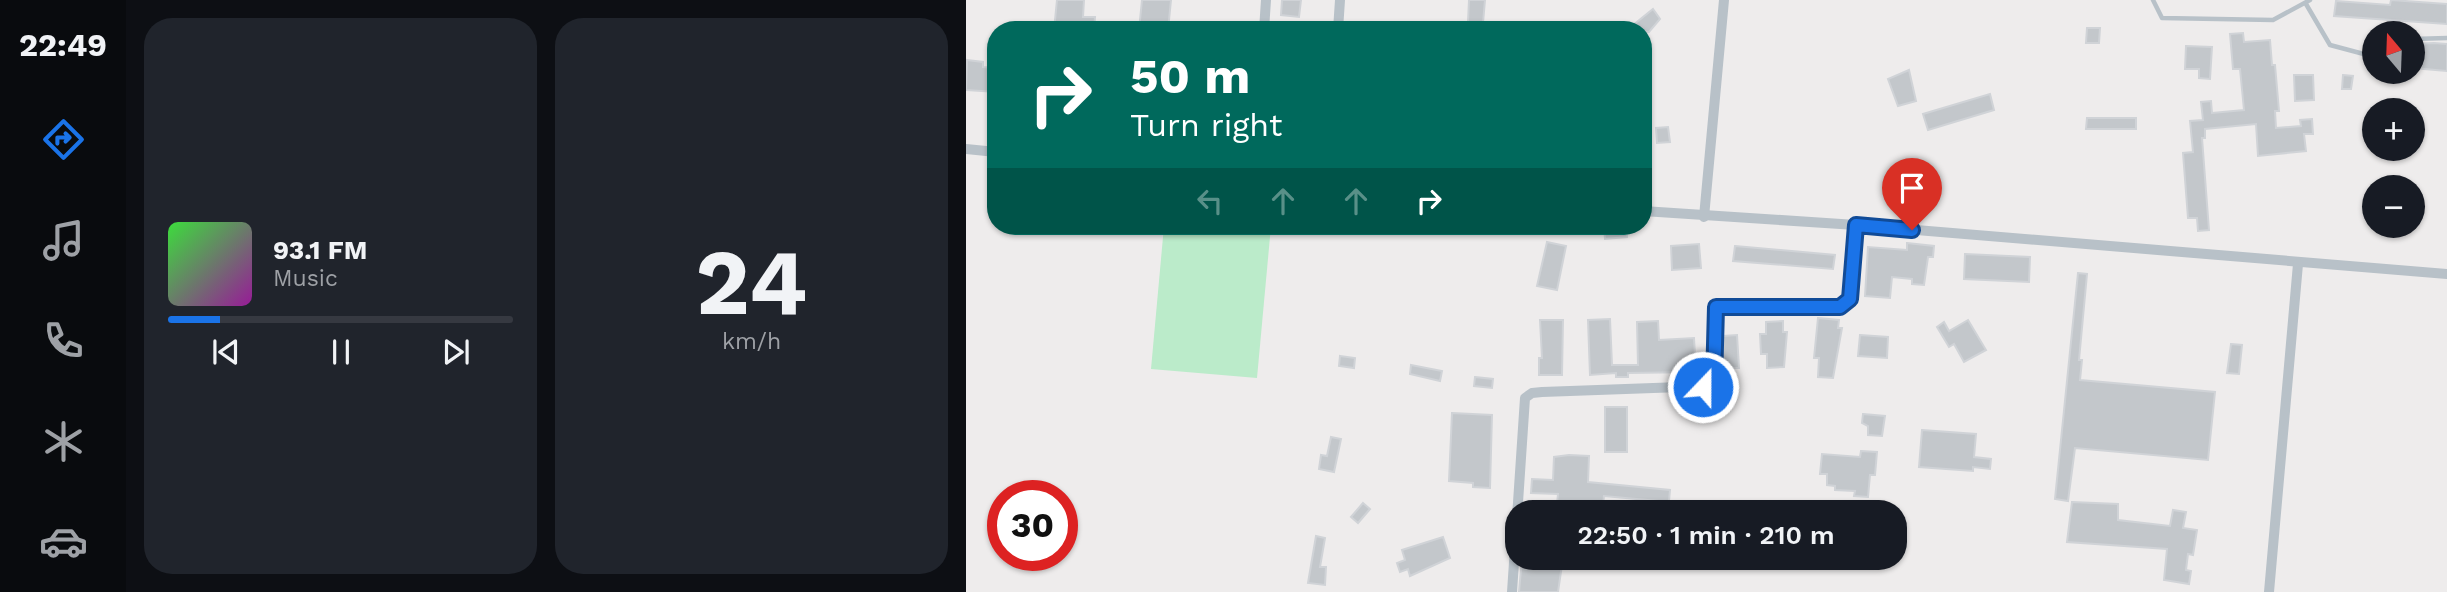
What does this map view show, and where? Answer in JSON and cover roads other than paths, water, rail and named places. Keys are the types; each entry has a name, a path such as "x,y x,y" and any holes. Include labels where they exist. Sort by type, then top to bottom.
{"street":[{"path":"1265,21 1266,0"},
{"path":"1339,21 1340,0"},
{"path":"1704,217 1724,0"},
{"path":"966,149 987,151"},
{"path":"1652,212 1856,225 2298,264 2447,274"},
{"path":"1512,592 1525,398 1542,391 1709,386 1714,383 1716,307 1840,307 1850,299 1856,225"},
{"path":"2269,592 2298,264"}],"lane":[{"path":"2153,0 2162,19 2273,20 2308,2 2330,45 2362,54"},
{"path":"2426,39 2447,38"}]}
